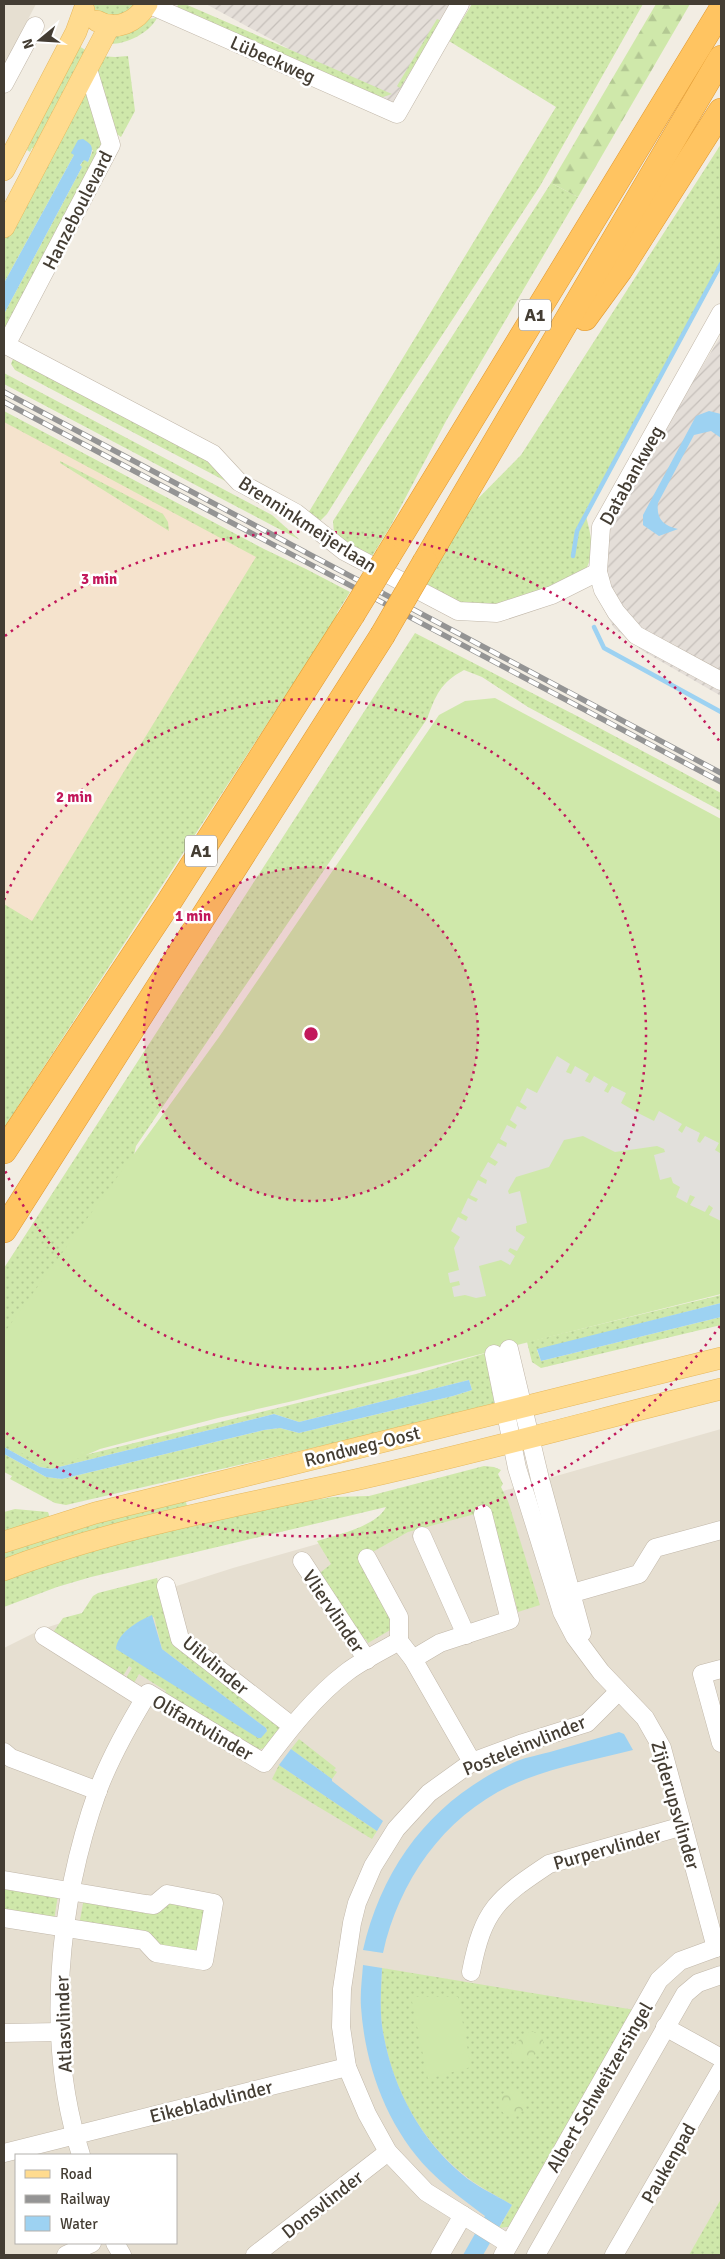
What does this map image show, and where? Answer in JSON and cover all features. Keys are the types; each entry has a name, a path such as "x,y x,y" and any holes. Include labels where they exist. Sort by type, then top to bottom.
{"highway":[{"name":"A1","path":"681,75 709,4"},
{"name":"A1","path":"4,1151 169,902 352,615 721,10"},
{"name":"A1","path":"4,1230 382,636 510,421 721,58"},
{"name":"A1","path":"510,421 620,270 721,111"}],"main road":[{"path":"4,170 76,32 82,7 96,20 110,25 119,25 136,18 148,4"},
{"path":"4,227 110,25"},
{"name":"Rondweg-Oost","path":"4,1542 95,1513 721,1358"},
{"name":"Rondweg-Oost","path":"4,1570 90,1542 143,1528 520,1439 721,1389"}],"street":[{"name":"Lübeckweg","path":"148,4 397,114 460,4"},
{"path":"4,84 35,26"},
{"name":"Hanzeboulevard","path":"6,345 112,145 88,70"},
{"name":"Databankweg","path":"721,313 600,527 598,572 603,590 616,612 636,635 721,681"},
{"name":"Brenninkmeijerlaan","path":"6,345 213,454 239,482 296,513 344,551 458,611 497,613 552,595 598,572"},
{"name":"Zijderupsvlinder","path":"501,1351 520,1439 563,1595 588,1655 645,1718 662,1748 718,1947"},
{"path":"413,1659 440,1643 510,1620 483,1514"},
{"path":"563,1595 639,1574 655,1548 721,1530"},
{"path":"422,1536 466,1635"},
{"path":"367,1558 399,1617 399,1641 413,1659 472,1762"},
{"name":"Vliervlinder","path":"302,1561 367,1660"},
{"name":"Uilvlinder","path":"166,1586 180,1639 292,1726"},
{"path":"44,1636 144,1699"},
{"name":"Olifantvlinder","path":"72,1891 98,1791 120,1740 148,1693 264,1763 292,1726 327,1690 347,1672 399,1641"},
{"path":"721,1669 702,1674 721,1743"},
{"name":"Posteleinvlinder","path":"506,2249 463,2215 426,2192 388,2152 368,2114 347,2067 340,2007 346,1953 357,1903 373,1866 396,1829 429,1793 472,1762 523,1743 587,1723 620,1691"},
{"path":"6,1757 98,1791"},
{"name":"Purpervlinder","path":"471,1972 476,1944 484,1923 492,1910 515,1887 532,1875 549,1864 683,1826"},
{"path":"4,1880 146,1904 154,1904 167,1894 214,1903 204,1960 156,1953 144,1940 4,1918"},
{"name":"Atlasvlinder","path":"72,1891 60,1981 60,2032 66,2089 81,2154"},
{"name":"Albert Schweitzersingel","path":"506,2249 659,1980 680,1961 718,1947"},
{"name":"Albert Schweitzersingel","path":"536,2255 685,1994 698,1983 721,1975"},
{"path":"666,2028 721,2058"},
{"path":"4,2033 60,2032"},
{"name":"Eikebladvlinder","path":"4,2153 347,2067"},
{"name":"Paukenpad","path":"614,2255 721,2070"},
{"name":"Donsvlinder","path":"255,2255 388,2152"},
{"path":"440,2255 463,2215"},
{"path":"66,2255 90,2244"},
{"path":"116,2244 122,2255"}],"shaded area":[{"path":"4,4 36,4 4,65"},
{"path":"206,4 470,4 405,112"},
{"path":"721,336 721,696 643,651 614,628 598,599 589,548"},
{"path":"4,419 304,574 4,1047"},
{"path":"557,1056 570,1064 566,1072 571,1074 575,1066 589,1074 585,1081 590,1083 594,1076 608,1084 604,1091 608,1093 612,1086 626,1093 621,1103 638,1113 654,1121 659,1111 682,1124 678,1130 682,1133 686,1126 700,1133 697,1141 700,1143 705,1136 719,1143 715,1150 720,1153 721,1150 721,1221 709,1215 713,1208 709,1205 705,1212 690,1205 695,1197 690,1195 687,1203 676,1197 680,1187 673,1183 671,1177 660,1180 654,1155 665,1152 664,1149 657,1146 615,1152 583,1136 564,1140 549,1167 516,1177 508,1191 509,1194 520,1191 527,1223 516,1226 516,1231 525,1237 517,1251 510,1248 508,1251 515,1256 510,1265 501,1260 479,1266 486,1296 476,1298 465,1295 454,1297 452,1287 460,1285 459,1281 450,1283 448,1273 459,1270 454,1248 460,1237 451,1231 458,1217 466,1221 468,1217 461,1213 468,1198 476,1202 478,1199 470,1195 478,1180 486,1184 487,1180 480,1176 488,1162 495,1166 498,1162 490,1157 498,1143 506,1147 507,1143 500,1139 507,1125 515,1129 517,1125 510,1120 517,1106 525,1110 527,1107 520,1102 527,1088 537,1093"},
{"path":"721,1429 721,2255 4,2255 4,1648 42,1629 233,1568"}],"green space":[{"path":"89,4 138,4 118,18 96,12"},
{"path":"178,4 185,4 392,94 383,97 376,96 177,9"},
{"path":"472,4 643,4 540,186 327,514 319,522 307,515 556,107 449,41"},
{"path":"656,4 690,4 578,197 551,183"},
{"path":"157,18 149,28 137,37 110,44 109,38 146,19"},
{"path":"437,19 442,21 400,88 397,86"},
{"path":"75,44 91,53 39,152 32,148 30,152 27,150 29,146 22,143"},
{"path":"99,56 128,56 135,111 121,137 114,132 97,73"},
{"path":"85,81 103,141 4,357 4,314 82,167 80,166 84,159 88,162 93,150 74,155 4,283 4,240"},
{"path":"721,144 721,268 585,512 592,544 590,559 583,575 497,609 455,603 413,584 444,533 521,455"},
{"path":"551,183 578,197 446,421 390,527 369,561 334,534 333,521"},
{"path":"15,354 208,456 233,485 15,370 11,364"},
{"path":"4,373 272,515 300,540 4,384"},
{"path":"4,411 264,549 350,592 337,613 338,615 4,1128 4,904 32,921 256,557 4,422"},
{"path":"60,461 163,514 168,522 169,531 60,463"},
{"path":"415,633 579,717 721,793 721,811 528,707 482,677 464,670 449,680 436,696 427,719 136,1146 129,1178 4,1361 4,1268"},
{"path":"495,698 721,819 721,1294 218,1418 100,1449 70,1462 43,1464 4,1444 4,1333 219,1037 439,715 465,701"},
{"path":"721,1295 721,1303 537,1350 541,1361 721,1317 721,1325 541,1368 532,1362 527,1342"},
{"path":"486,1353 496,1397 494,1404 489,1407 66,1505 55,1503 10,1479 12,1476 4,1472 4,1454 46,1477 62,1479 264,1430 280,1428 299,1433 472,1390 469,1380 299,1422 274,1414 51,1469 40,1467 4,1447 4,1417 85,1455 416,1374"},
{"path":"484,1466 501,1470 498,1474 503,1484 501,1487 508,1501 540,1605 518,1612 490,1510 408,1532 369,1554 366,1550 359,1554 395,1617 392,1629 368,1643 366,1639 360,1641 316,1576 331,1564 317,1541 365,1525 381,1514 386,1507 91,1577 57,1587 4,1607 4,1577 50,1561 243,1512 333,1497 369,1496"},
{"path":"185,1498 188,1510 4,1561 4,1551 46,1535"},
{"path":"15,1509 48,1512 50,1518 4,1534 4,1512"},
{"path":"157,1578 174,1643 280,1726 278,1734 266,1747 258,1750 164,1695 166,1691 139,1674 134,1683 126,1678 132,1668 129,1666 123,1676 52,1634 63,1618 82,1613 93,1596 98,1593","holes":["154,1617 162,1649 266,1728 267,1731 258,1738 132,1626"]},
{"path":"299,1739 336,1768 334,1770 337,1772 332,1779 291,1749"},
{"path":"279,1765 377,1831 372,1839 272,1779"},
{"path":"4,1886 58,1895 54,1920 4,1913"},
{"path":"84,1898 167,1901 208,1907 200,1955 79,1925"},
{"path":"382,1968 635,2010 513,2226 499,2228 512,2205 474,2182 448,2161 422,2130 402,2095 382,2029"},
{"path":"411,1997 458,1997 471,2067 428,2079"},
{"path":"529,2032 537,2032 541,2036 543,2045 529,2059 524,2061 517,2060 511,2053 512,2046"},
{"path":"512,2090 521,2094 525,2103 521,2112 512,2116 503,2112 499,2103 503,2094"},
{"path":"721,2199 721,2255 689,2255"}],"water":[{"path":"83,139 92,148 88,162 84,160 80,165 82,167 4,314 4,283 74,155 71,153 78,140"},
{"path":"709,411 721,414 721,438 711,431 694,435 658,503 659,517 668,526 678,529 659,536 643,525 643,515 696,416"},
{"path":"721,1303 721,1317 541,1361 537,1349"},
{"path":"469,1380 472,1390 453,1396 299,1433 280,1428 264,1430 62,1479 46,1477 4,1454 4,1447 40,1467 51,1469 274,1414 299,1422"},
{"path":"152,1615 162,1649 266,1728 267,1731 261,1738 258,1738 116,1649 117,1643 124,1633 135,1624"},
{"path":"619,1732 624,1734 633,1750 565,1766 526,1779 499,1792 474,1808 452,1826 432,1848 402,1897 383,1953 363,1950 372,1918 384,1889 399,1861 417,1836 461,1793 517,1761"},
{"path":"291,1749 332,1779 332,1781 383,1821 377,1831 279,1765"},
{"path":"363,1965 382,1968 382,2029 402,2095 422,2130 434,2146 463,2175 512,2205 483,2255 463,2255 485,2216 442,2182 414,2153 401,2135 381,2094 373,2073 363,2029 361,1991"}],"waterway":[{"path":"573,556 577,531 721,264"},
{"path":"594,627 604,648 721,712"}],"railway":[{"path":"4,392 721,773"},
{"path":"4,402 721,782"}]}
